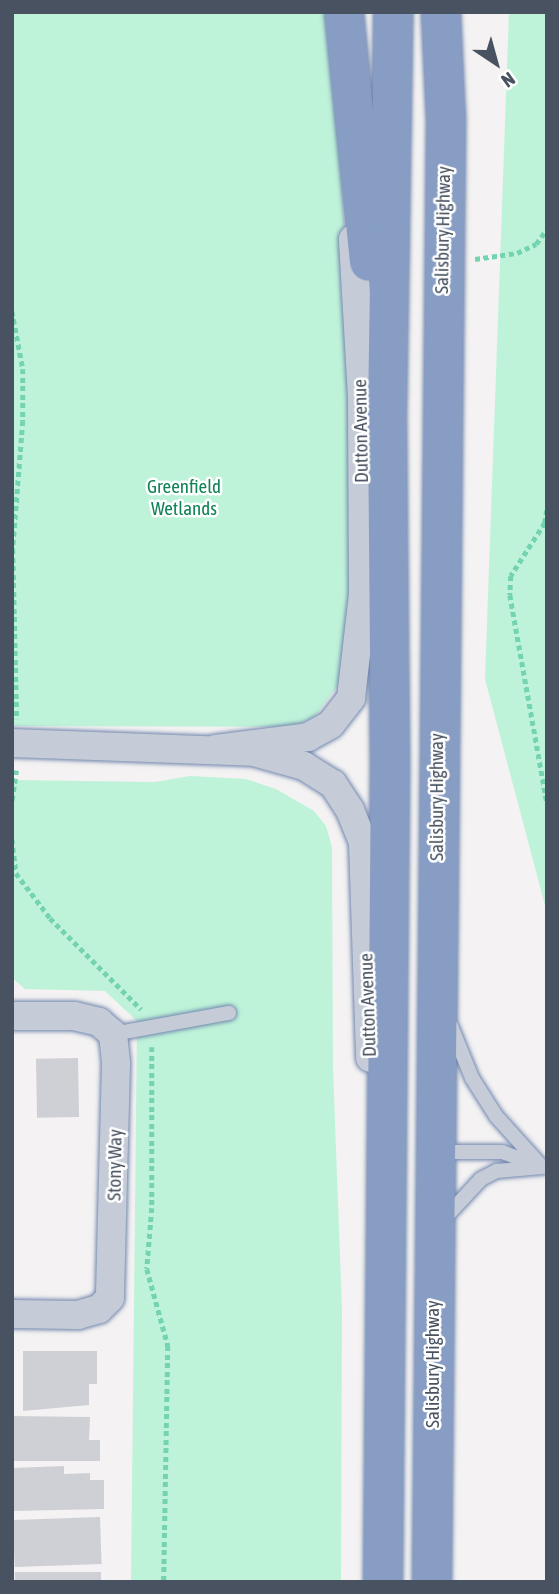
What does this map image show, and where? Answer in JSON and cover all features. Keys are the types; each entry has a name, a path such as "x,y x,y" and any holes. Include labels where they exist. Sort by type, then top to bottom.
{"highway":[{"path":"342,12 387,411"},
{"path":"383,1582 384,1147 390,782 387,411 393,12"},
{"name":"Salisbury Highway","path":"432,1582 439,413 446,120 441,12"},
{"path":"446,120 456,12"},
{"path":"384,1147 434,1152"}],"street":[{"name":"Dutton Avenue","path":"216,749 296,740 319,732 341,714 351,698 358,661 363,594 362,397 342,12"},
{"name":"Dutton Avenue","path":"15,743 216,749 275,755 304,766 333,784 358,826 364,859 370,1076 384,1147"},
{"path":"12,1016 88,1017 113,1034"},
{"name":"Stony Way","path":"12,1314 78,1315 99,1309 110,1298 115,1147 113,1034"}],"lane":[{"path":"436,981 472,1078 496,1116 544,1168"},
{"path":"113,1034 229,1013"},
{"path":"434,1152 502,1152 544,1168"},
{"path":"433,1236 466,1190 481,1179 498,1171 544,1168"}],"path":[{"path":"443,260 500,258 536,244 547,229"},
{"path":"12,310 23,369 23,421 13,549 15,743"},
{"path":"547,510 546,524 512,576 510,595 547,803"}],"green space":[{"name":"Greenfield Wetlands","path":"12,12 330,12 355,386 358,602 344,677 315,716 293,727 12,726"},
{"path":"509,12 547,12 547,913 485,679"},
{"path":"190,776 246,779 276,789 314,811 326,826 332,847 333,1069 342,1309 341,1582 131,1582 137,1021 105,991 25,989 12,978 12,780 155,782"}],"building":[{"path":"78,1058 79,1117 37,1118 36,1059"},
{"path":"23,1351 97,1351 97,1384 89,1384 89,1405 23,1411"},
{"path":"13,1416 90,1417 89,1440 100,1440 100,1461 13,1461"},
{"path":"64,1466 64,1474 90,1473 90,1480 104,1480 104,1509 12,1511 12,1468"},
{"path":"100,1517 102,1564 15,1567 13,1520"},
{"path":"15,1572 101,1572 101,1582 15,1582"}]}
